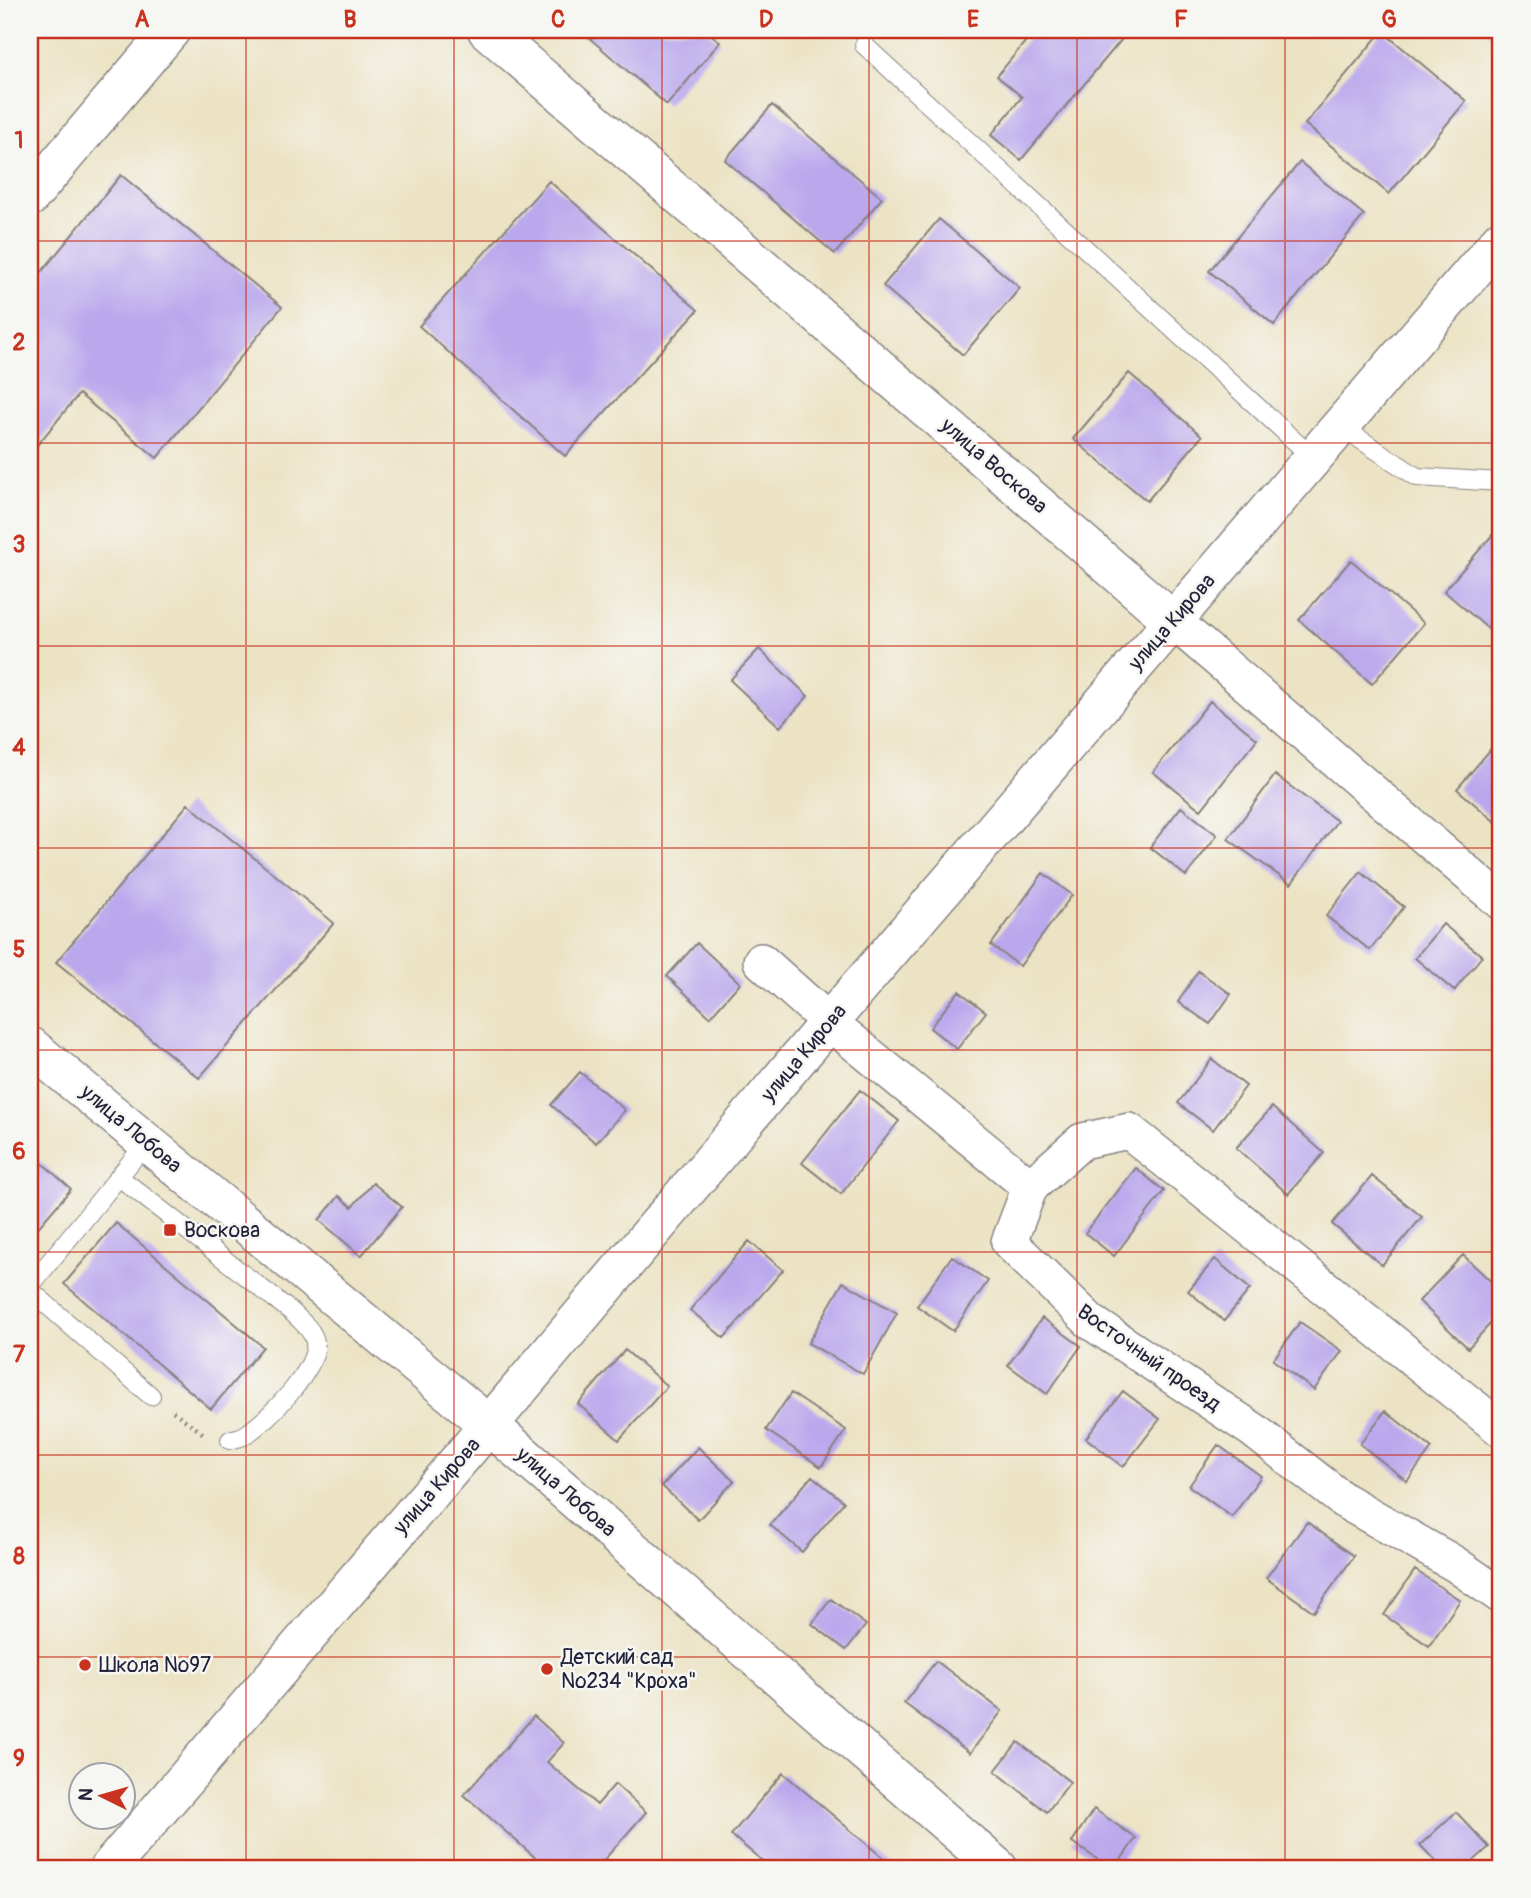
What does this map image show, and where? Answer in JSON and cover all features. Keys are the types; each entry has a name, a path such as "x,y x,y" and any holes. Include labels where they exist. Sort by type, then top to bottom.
{"street":[{"path":"30,197 171,30"},
{"name":"улица Воскова","path":"487,30 1501,902"},
{"name":"улица Кирова","path":"108,1868 1501,239"},
{"path":"761,961 829,1022 1030,1187 1082,1141 1129,1131 1501,1429"},
{"name":"улица Лобова","path":"30,1046 489,1425 998,1868"},
{"name":"Восточный проезд","path":"1030,1187 1009,1242 1091,1322 1253,1430 1343,1500 1455,1564 1501,1596"}],"lane":[{"path":"864,45 1313,458"},
{"path":"1340,426 1417,477 1501,482"},
{"path":"147,1142 30,1288 150,1396"},
{"path":"119,1177 293,1312 311,1332 316,1345 306,1373 257,1426 243,1437 230,1440"}],"path":[{"path":"150,1396 207,1436 230,1440"}],"building":[{"path":"592,30 706,30 720,42 667,105 587,36"},
{"path":"1035,30 1112,30 1122,39 1021,160 991,135 1022,97 997,76"},
{"path":"1485,30 1501,30 1501,43"},
{"path":"1382,31 1466,101 1389,194 1305,124"},
{"path":"772,105 882,198 835,254 725,160"},
{"path":"1300,162 1364,215 1274,325 1209,271"},
{"path":"121,175 282,307 157,458 79,394 30,454 30,286"},
{"path":"549,181 698,310 565,456 419,326"},
{"path":"939,219 1020,288 963,355 883,286"},
{"path":"1129,373 1202,436 1147,501 1073,439"},
{"path":"1501,525 1501,640 1444,591"},
{"path":"1351,560 1424,623 1372,684 1299,620"},
{"path":"759,649 808,696 780,727 730,680"},
{"path":"1210,701 1257,739 1201,810 1153,772"},
{"path":"1501,737 1501,827 1457,789"},
{"path":"1275,775 1337,821 1291,884 1228,839"},
{"path":"188,804 334,923 199,1078 56,962"},
{"path":"1181,807 1217,835 1186,876 1150,847"},
{"path":"1361,872 1404,907 1370,950 1326,916"},
{"path":"1043,873 1072,895 1020,966 991,945"},
{"path":"1443,924 1482,956 1454,991 1415,958"},
{"path":"697,943 740,983 710,1017 667,976"},
{"path":"1198,971 1231,994 1210,1024 1178,1002"},
{"path":"959,991 986,1012 957,1049 930,1028"},
{"path":"1212,1059 1246,1086 1213,1130 1178,1103"},
{"path":"580,1072 625,1110 596,1143 551,1105"},
{"path":"860,1090 899,1121 841,1194 802,1163"},
{"path":"1272,1107 1324,1153 1288,1194 1236,1148"},
{"path":"30,1152 71,1189 30,1237"},
{"path":"1136,1168 1164,1191 1114,1256 1085,1233"},
{"path":"1372,1176 1422,1217 1382,1265 1332,1224"},
{"path":"373,1183 402,1207 361,1256 319,1220 339,1196 352,1207"},
{"path":"116,1223 263,1347 211,1409 64,1284"},
{"path":"749,1241 783,1270 724,1338 690,1310"},
{"path":"1463,1255 1501,1291 1501,1312 1468,1348 1419,1301"},
{"path":"952,1256 988,1281 953,1331 917,1306"},
{"path":"1215,1259 1250,1289 1224,1321 1188,1291"},
{"path":"843,1282 897,1313 863,1374 808,1343"},
{"path":"1042,1318 1081,1346 1047,1394 1008,1365"},
{"path":"1300,1322 1342,1351 1314,1390 1273,1360"},
{"path":"625,1350 667,1386 619,1440 578,1404"},
{"path":"1123,1391 1160,1419 1123,1467 1086,1438"},
{"path":"791,1393 846,1430 821,1467 766,1430"},
{"path":"1385,1411 1432,1448 1407,1481 1360,1444"},
{"path":"1218,1445 1261,1476 1232,1517 1189,1486"},
{"path":"698,1447 734,1481 698,1520 662,1486"},
{"path":"812,1476 844,1502 802,1552 770,1525"},
{"path":"1307,1522 1354,1556 1314,1612 1266,1578"},
{"path":"1415,1570 1460,1600 1429,1646 1384,1615"},
{"path":"831,1599 866,1625 846,1650 812,1624"},
{"path":"936,1661 1002,1711 970,1753 904,1703"},
{"path":"534,1716 564,1743 547,1762 597,1805 615,1784 646,1812 597,1868 547,1868 464,1795"},
{"path":"1018,1742 1070,1782 1047,1812 995,1771"},
{"path":"783,1773 895,1868 771,1868 731,1835"},
{"path":"1094,1809 1136,1838 1115,1868 1110,1868 1072,1842"},
{"path":"1456,1812 1489,1847 1466,1868 1442,1868 1420,1845"}],"place":[{"name":"Воскова","path":"170,1230"},
{"name":"Школа №97","path":"85,1665"},
{"name":"Детский сад №234 \"Кроха\"","path":"547,1669"}]}
